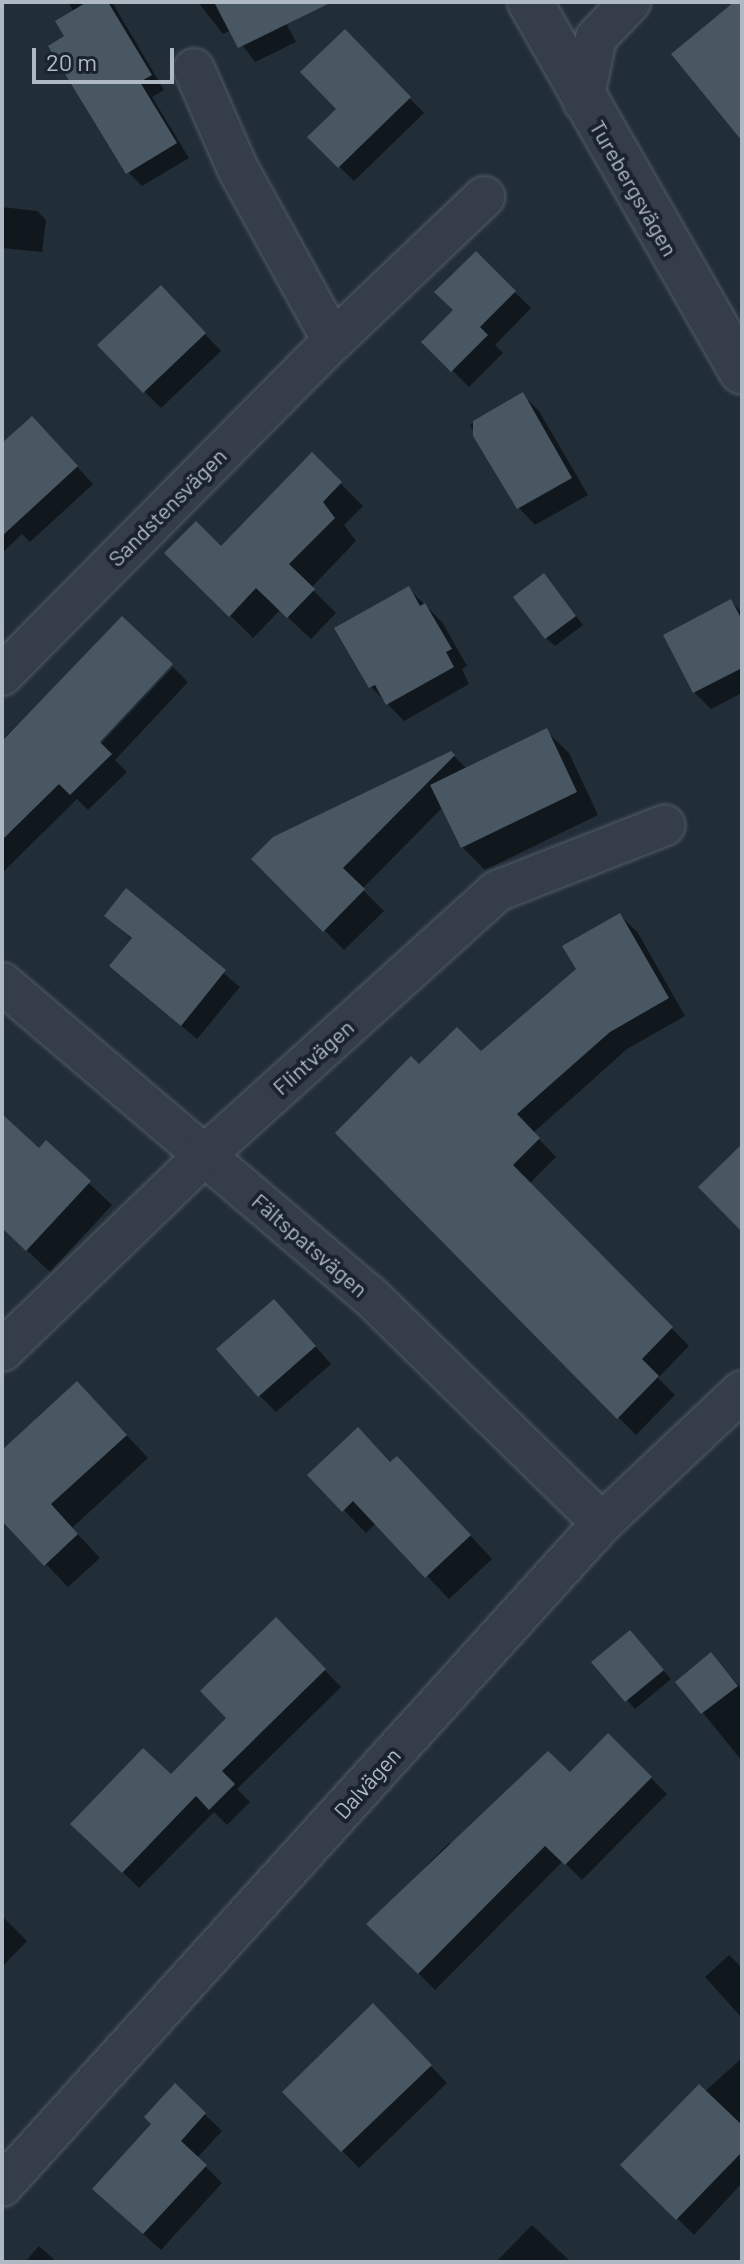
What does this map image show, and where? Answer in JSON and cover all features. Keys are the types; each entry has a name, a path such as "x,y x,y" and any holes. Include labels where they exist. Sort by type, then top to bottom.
{"street":[{"name":"Turebergsvägen","path":"530,2 583,101 742,372"},
{"path":"583,101 596,38 630,2"},
{"path":"194,69 238,169 333,341"},
{"name":"Sandstensvägen","path":"2,675 333,341 484,197"},
{"name":"Flintvägen","path":"2,1351 205,1155 497,891 665,825"},
{"name":"Fältspatsvägen","path":"2,983 369,1295 602,1523"},
{"name":"Dalvägen","path":"2,2186 602,1523 742,1391"}],"building":[{"path":"87,2 108,2 152,75 140,82 177,143 126,174 48,46 64,36 55,21"},
{"path":"214,2 332,2 238,48"},
{"path":"734,2 742,2 742,141 671,54"},
{"path":"345,29 411,97 338,168 307,137 336,109 300,72"},
{"path":"476,251 516,291 480,327 488,335 451,372 421,342 453,310 434,292"},
{"path":"161,285 206,333 143,393 97,345"},
{"path":"523,392 572,478 517,509 473,436 473,421"},
{"path":"32,416 78,466 2,536 2,443"},
{"path":"312,452 342,482 323,502 335,518 289,564 315,589 287,618 256,588 229,617 164,553 196,521 221,546"},
{"path":"544,573 576,616 545,639 513,597"},
{"path":"409,586 420,606 425,603 452,649 446,652 454,667 386,705 375,685 369,688 334,628"},
{"path":"731,599 742,620 742,668 693,693 663,635"},
{"path":"122,616 173,664 100,742 112,754 70,795 59,784 2,840 2,741"},
{"path":"547,728 577,792 461,848 430,785"},
{"path":"451,751 455,755 343,868 365,889 323,932 251,859 273,837"},
{"path":"126,888 226,970 181,1026 109,966 132,938 104,916"},
{"path":"620,913 669,998 610,1032 517,1114 540,1138 513,1165 673,1327 642,1359 659,1376 617,1419 335,1133 411,1056 419,1064 457,1027 481,1051 576,969 562,946"},
{"path":"2,1114 39,1148 46,1140 91,1181 26,1251 2,1228"},
{"path":"742,1144 742,1232 698,1187"},
{"path":"274,1299 316,1346 258,1397 216,1349"},
{"path":"77,1381 127,1435 51,1504 78,1534 44,1566 2,1521 2,1450"},
{"path":"358,1427 390,1462 397,1456 471,1535 425,1578 353,1501 342,1512 307,1475"},
{"path":"276,1617 326,1669 222,1771 235,1784 209,1810 196,1796 122,1873 70,1824 143,1748 171,1774 226,1718 200,1691"},
{"path":"630,1630 664,1670 625,1702 591,1662"},
{"path":"711,1652 738,1686 701,1714 675,1682"},
{"path":"608,1733 652,1777 565,1865 545,1846 418,1974 366,1924 548,1751 570,1772"},
{"path":"373,2003 432,2065 341,2152 282,2092"},
{"path":"175,2083 206,2113 181,2141 207,2165 143,2234 92,2189 151,2124 144,2117"},
{"path":"699,2084 742,2125 742,2152 676,2220 620,2165"}]}
